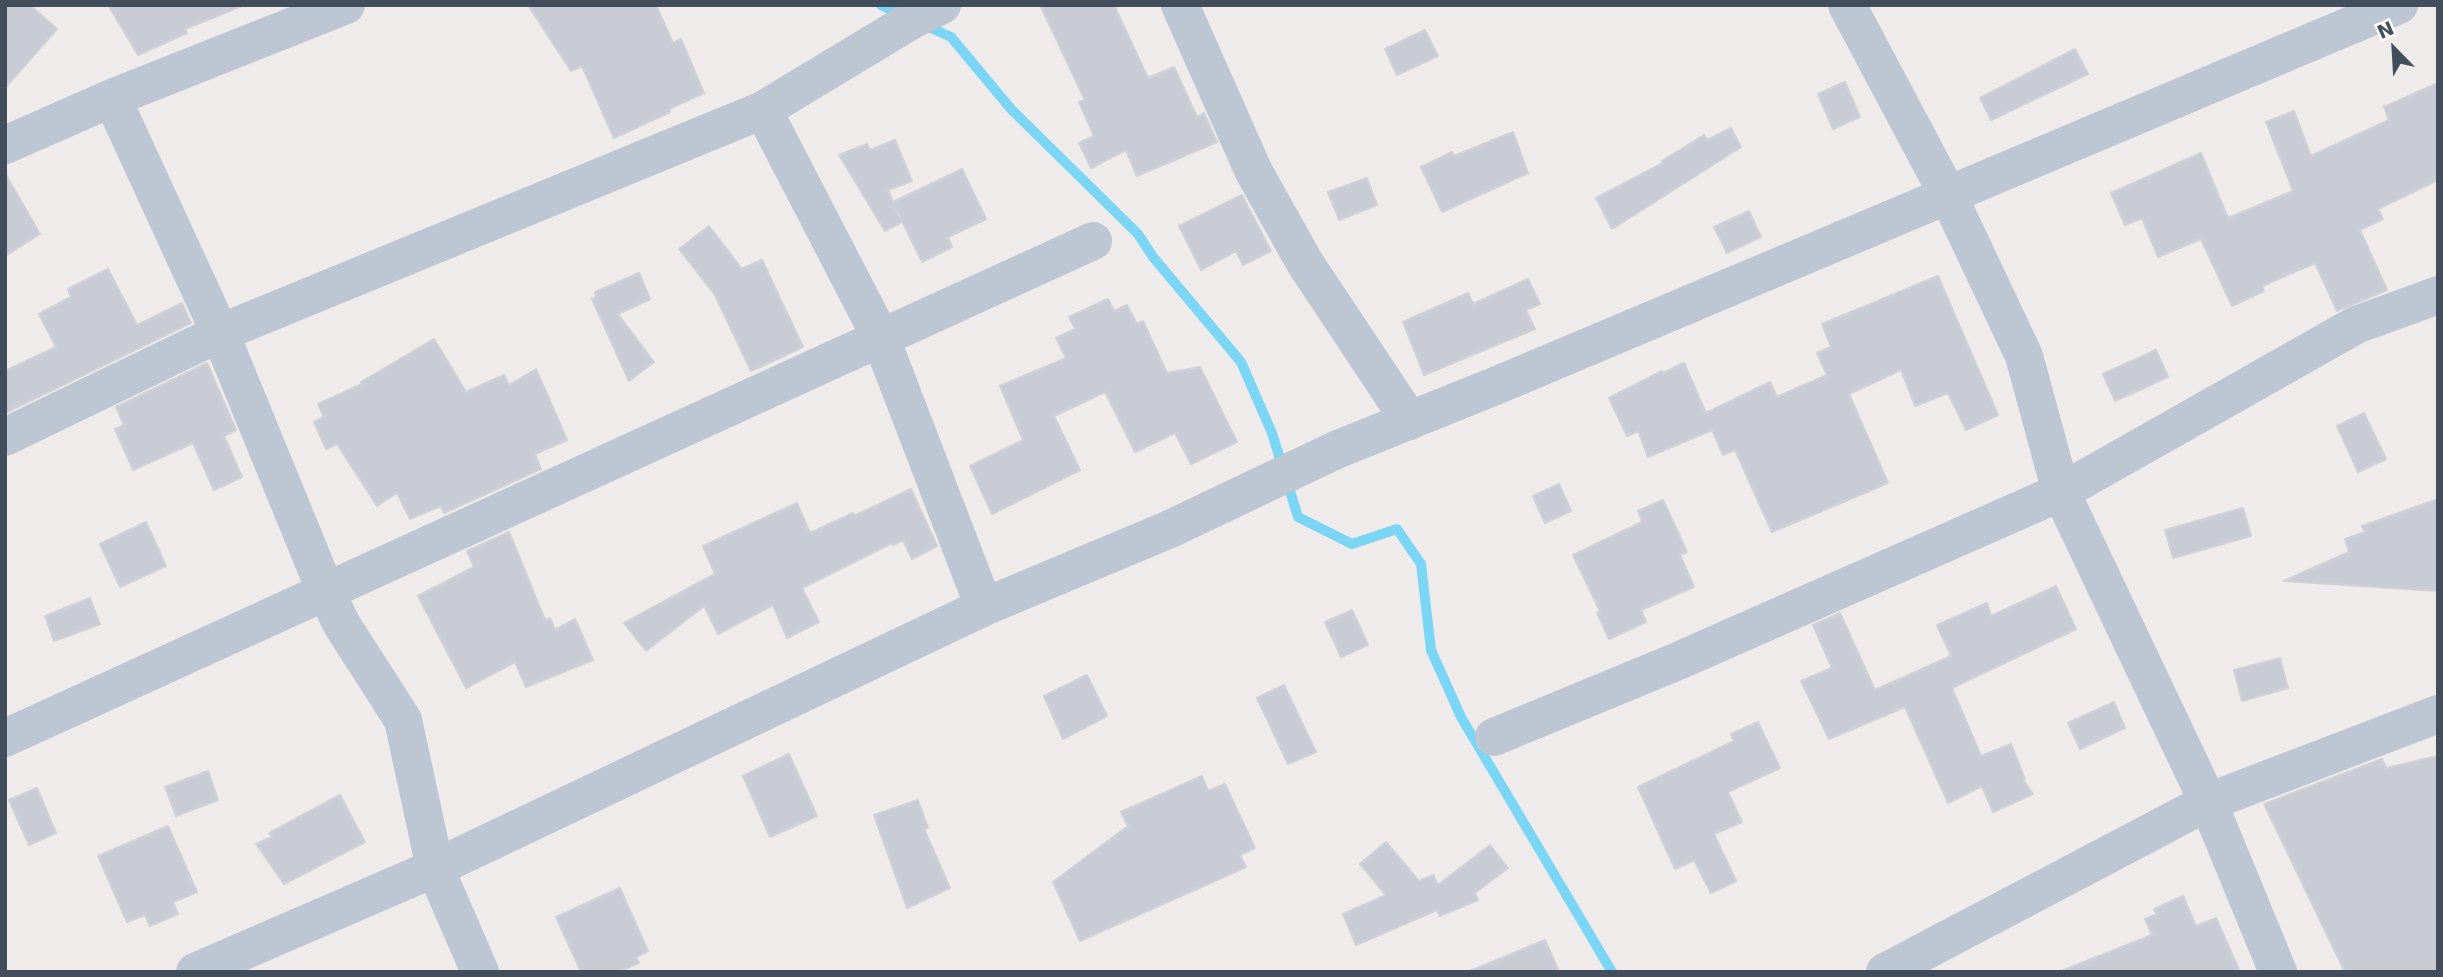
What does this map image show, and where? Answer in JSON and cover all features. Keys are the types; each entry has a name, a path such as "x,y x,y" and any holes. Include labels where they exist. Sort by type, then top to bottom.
{"street":[{"path":"5,145 112,98 346,5"},
{"path":"5,437 220,333 763,110 880,38 942,5"},
{"path":"1180,5 1254,172 1305,263 1410,421"},
{"path":"1847,5 1948,195 2024,356 2061,492 2208,802 2278,972"},
{"path":"195,972 435,868 984,607 1170,529 1336,450 2399,5"},
{"path":"112,98 220,333 326,592 342,625 403,720 435,868 480,972"},
{"path":"763,110 880,336 984,607"},
{"path":"5,738 1093,240"},
{"path":"1494,737 1678,661 2061,492 2356,325 2438,295"},
{"path":"1885,972 2208,802 2438,714"}],"building":[{"path":"5,5 30,5 57,29 5,88"},
{"path":"108,5 242,6 185,29 187,33 138,55"},
{"path":"528,5 656,5 673,43 681,39 704,93 614,138 582,66 571,71"},
{"path":"1040,5 1114,5 1148,78 1174,67 1197,117 1204,113 1217,142 1137,176 1126,150 1091,168 1079,143 1094,136 1079,102 1085,100"},
{"path":"1425,30 1438,56 1397,75 1385,49"},
{"path":"2075,49 2088,74 1991,120 1980,98"},
{"path":"1845,82 1860,117 1833,129 1818,94"},
{"path":"2438,83 2438,180 2378,209 2383,219 2360,230 2387,290 2337,311 2315,263 2262,286 2264,291 2232,306 2201,239 2158,257 2142,218 2125,225 2111,193 2201,153 2228,218 2293,191 2266,122 2294,111 2311,156 2389,120 2384,107"},
{"path":"1731,128 1741,147 1612,229 1596,198 1663,163 1662,161 1704,135 1707,140"},
{"path":"1513,132 1528,173 1442,212 1421,167 1452,152 1454,156"},
{"path":"895,140 912,181 888,190 902,222 885,231 839,155 867,144 870,150"},
{"path":"962,169 986,219 948,237 952,247 922,262 893,202"},
{"path":"5,173 40,234 5,256"},
{"path":"1367,178 1377,205 1339,220 1328,192"},
{"path":"1242,195 1271,251 1243,265 1236,251 1201,270 1179,226"},
{"path":"1749,211 1761,237 1727,253 1714,227"},
{"path":"709,226 742,269 762,260 803,347 751,371 715,295 679,249"},
{"path":"108,269 137,325 182,303 191,323 5,413 5,371 56,347 39,314 71,297 68,289"},
{"path":"639,273 650,299 618,314 654,362 629,381 592,299 596,297 595,292"},
{"path":"1938,276 1998,415 1966,430 1948,393 1915,406 1901,370 1849,394 1888,483 1772,532 1735,450 1723,455 1712,430 1648,457 1638,431 1627,436 1609,398 1684,363 1706,413 1770,382 1777,397 1827,375 1817,353 1831,347 1822,324"},
{"path":"1528,279 1540,304 1526,310 1535,329 1424,375 1403,322 1468,293 1473,304"},
{"path":"1108,299 1114,311 1127,305 1137,324 1143,321 1167,373 1200,367 1237,442 1191,464 1175,433 1135,452 1105,392 1054,416 1080,470 992,514 970,466 1023,440 1000,386 1066,358 1056,338 1075,329 1069,317"},
{"path":"434,339 466,392 504,375 509,385 536,369 567,440 535,454 541,469 444,513 441,506 410,519 397,493 377,506 337,444 326,449 314,422 324,417 318,404 362,384 361,382"},
{"path":"2156,350 2168,377 2115,401 2103,374"},
{"path":"207,363 236,430 224,436 242,477 214,490 193,443 133,470 115,429 124,425 116,407"},
{"path":"2364,413 2386,459 2358,472 2337,426"},
{"path":"1559,484 1571,511 1545,523 1533,496"},
{"path":"911,489 937,546 912,559 903,540 893,545 892,543 802,588 819,622 787,638 773,605 718,634 704,606 646,651 624,623 715,574 703,546 797,503 810,533"},
{"path":"2438,499 2438,591 2284,581 2349,552 2345,539 2365,532 2362,526"},
{"path":"1663,500 1687,552 1680,555 1694,587 1641,610 1646,622 1609,639 1597,613 1600,611 1573,555 1642,522 1638,511"},
{"path":"2243,508 2251,536 2173,558 2165,530"},
{"path":"146,522 166,566 120,587 100,544"},
{"path":"509,532 545,620 550,618 555,630 575,619 593,660 526,687 515,662 466,688 418,596 474,567 467,551"},
{"path":"2056,586 2076,629 1952,688 1981,756 2011,744 2025,779 2023,780 2033,794 1993,812 1982,786 1948,803 1905,707 1829,739 1801,681 1832,668 1813,625 1840,613 1875,690 1951,656 1937,625 1987,603 1991,616"},
{"path":"90,598 100,624 54,641 45,616"},
{"path":"1352,610 1368,645 1341,657 1325,622"},
{"path":"2280,658 2288,688 2242,701 2234,670"},
{"path":"1087,675 1107,716 1063,739 1044,696"},
{"path":"1284,685 1316,752 1288,764 1257,698"},
{"path":"2114,702 2125,728 2080,749 2068,723"},
{"path":"1758,722 1780,768 1728,792 1742,822 1714,834 1736,881 1711,893 1694,860 1675,869 1638,787 1734,741 1731,734"},
{"path":"789,754 817,816 770,837 743,776"},
{"path":"2438,756 2438,972 2345,972 2264,804 2382,759 2386,768"},
{"path":"208,771 218,800 176,816 165,787"},
{"path":"1202,776 1208,791 1225,784 1255,848 1240,855 1246,867 1080,941 1053,882 1128,826 1121,812"},
{"path":"37,788 56,833 29,845 9,800"},
{"path":"340,795 365,842 284,884 256,844 272,837 269,833"},
{"path":"918,800 928,828 924,829 950,888 907,908 874,815"},
{"path":"168,826 197,892 173,902 178,914 150,926 145,915 127,922 98,856"},
{"path":"1386,842 1419,881 1433,875 1438,885 1490,845 1508,868 1475,893 1478,900 1440,916 1437,910 1356,945 1343,914 1386,895 1360,864"},
{"path":"620,888 648,951 636,957 639,963 618,972 581,972 556,917"},
{"path":"2183,896 2196,926 2216,918 2240,972 2064,972 2152,935 2145,919 2157,914 2154,909"},
{"path":"1545,940 1559,972 1470,972 1470,971"}],"waterway":[{"path":"881,5 904,16"},
{"path":"922,24 951,37 1011,109 1138,234 1153,257 1241,362 1272,433 1298,517 1352,544 1397,529 1421,564 1431,650 1461,717 1612,972"}]}
